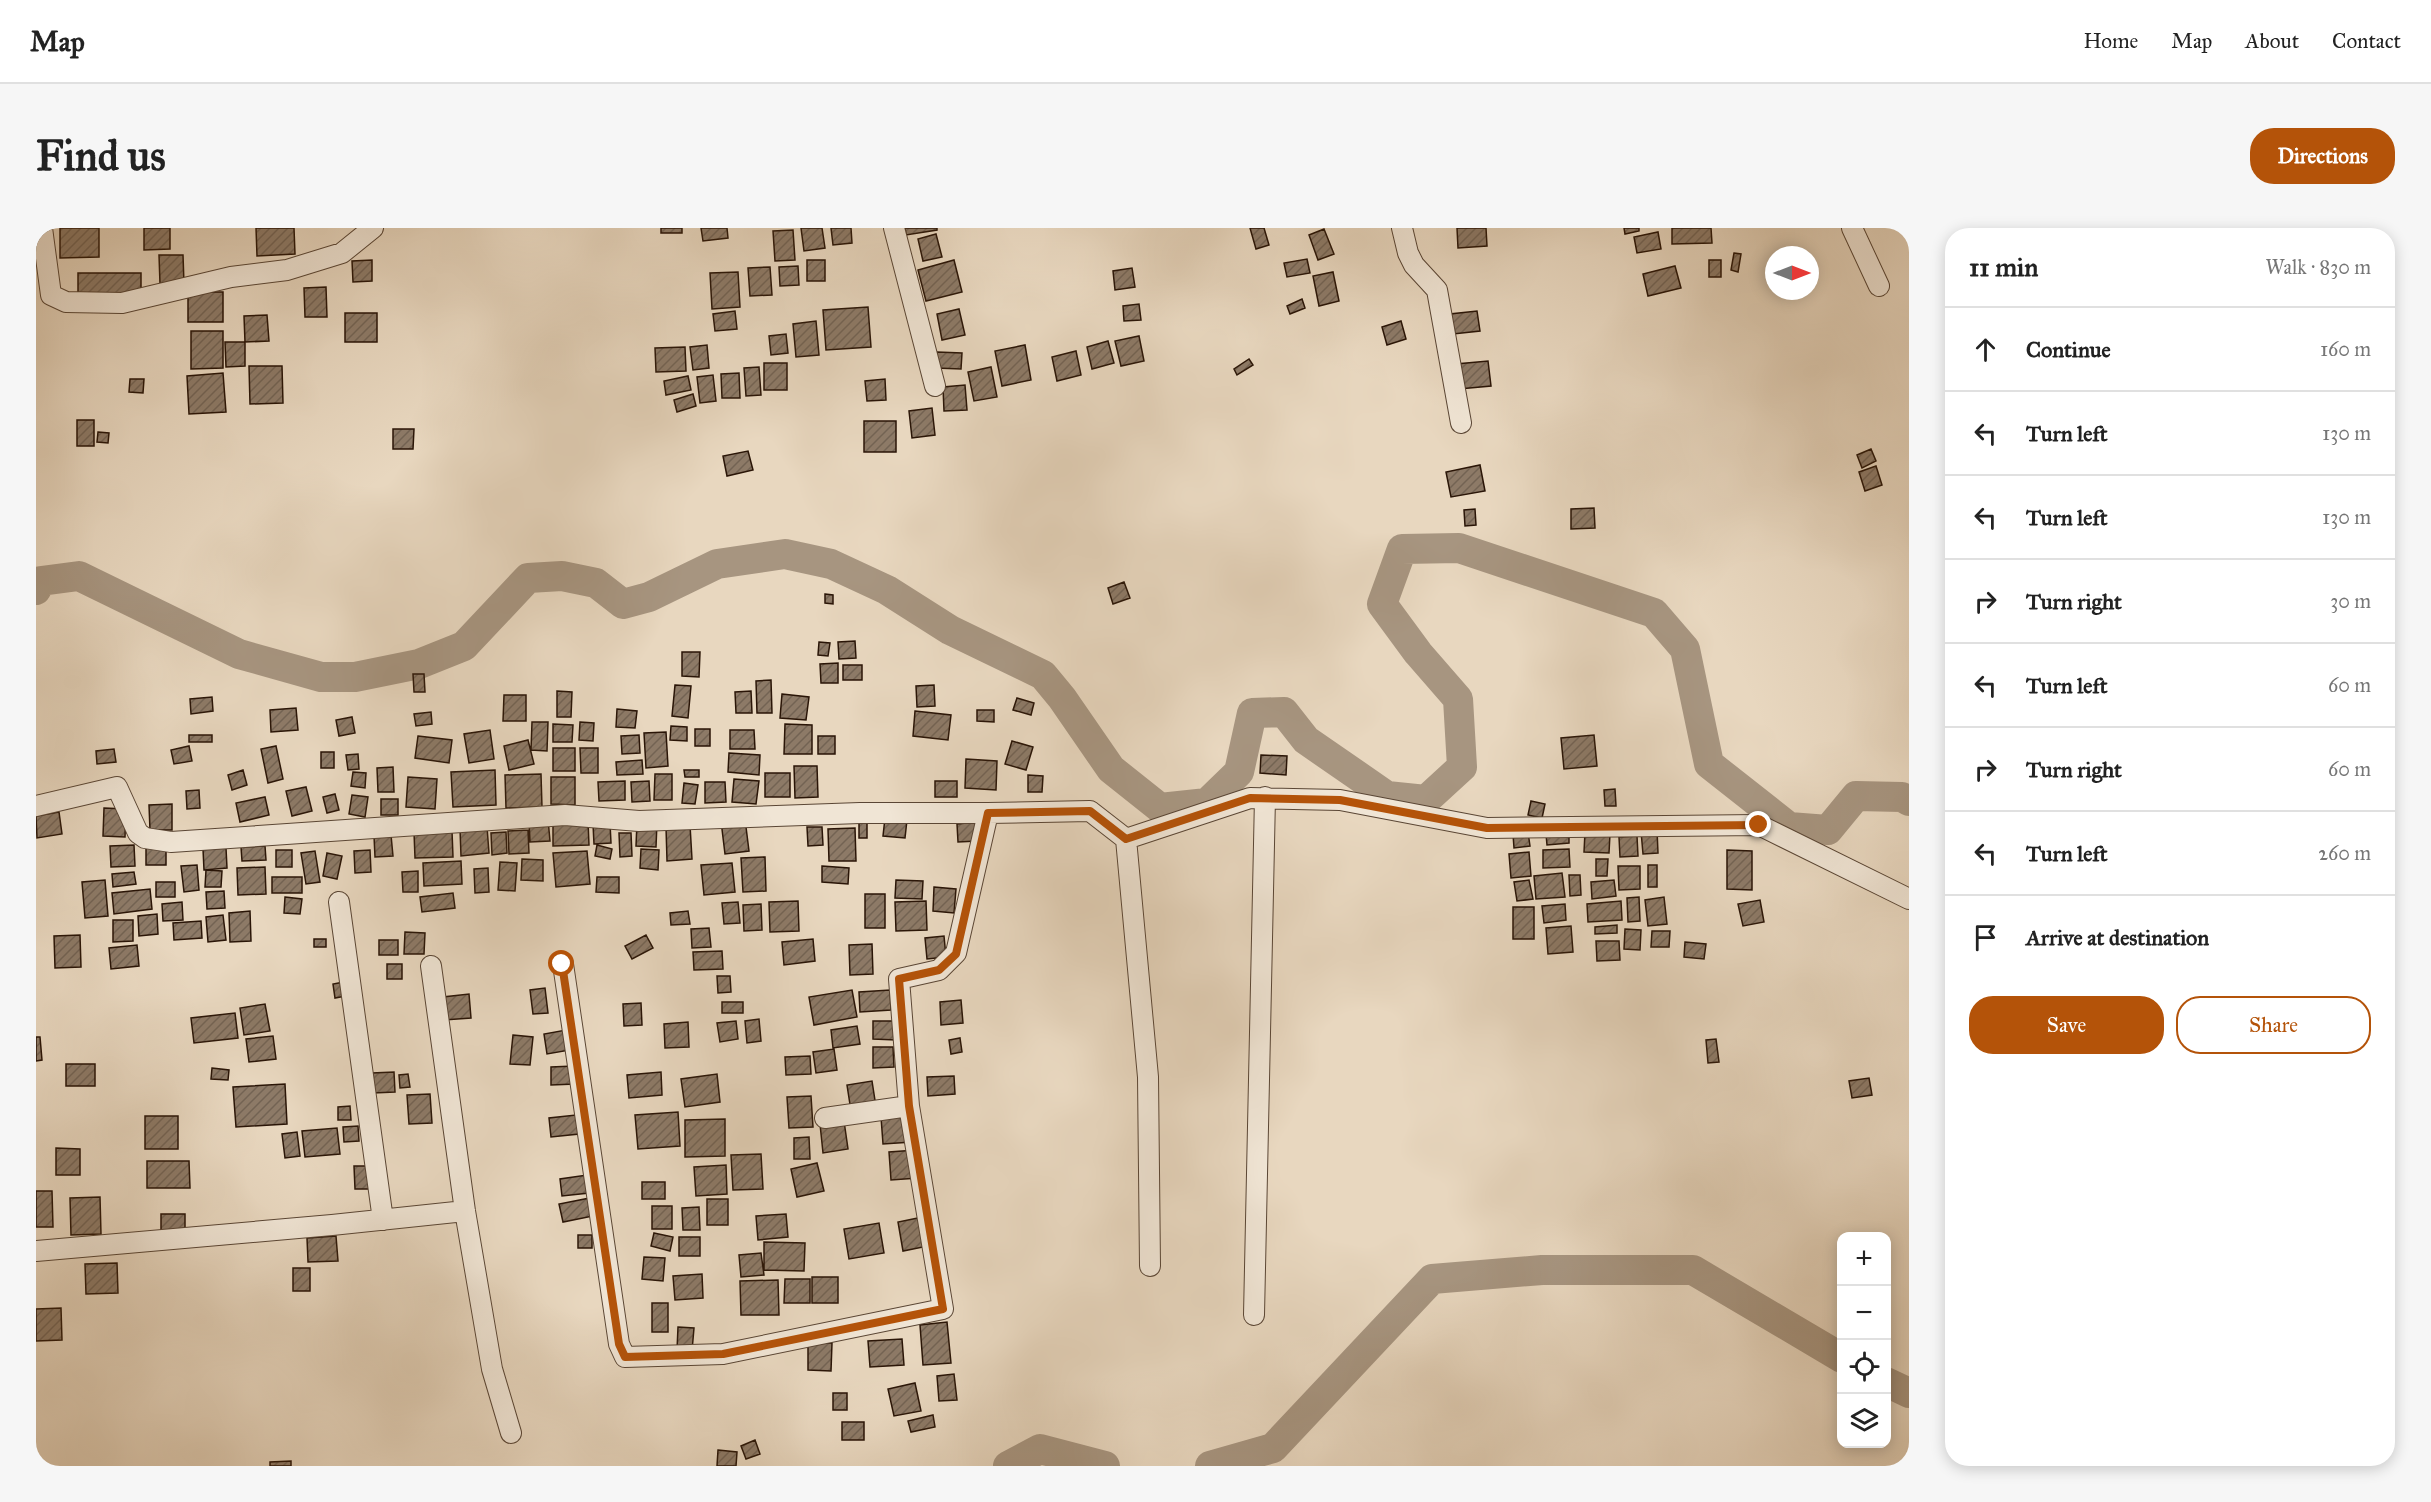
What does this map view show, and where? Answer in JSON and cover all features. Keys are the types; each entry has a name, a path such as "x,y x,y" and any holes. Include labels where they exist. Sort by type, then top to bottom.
{"street":[{"path":"42,228 51,295 66,302 122,303 231,277 287,270 342,254 373,228"},
{"path":"894,228 935,386"},
{"path":"1402,228 1408,253 1414,265 1437,290 1461,423"},
{"path":"1852,228 1879,286"},
{"path":"36,806 117,787 138,833 145,838 171,842 565,815 639,821 860,813 1090,811 1126,839 1148,1077 1150,1266"},
{"path":"1126,839 1250,798 1265,797 1340,800 1487,828 1759,825 1909,899"},
{"path":"1254,1316 1265,797"},
{"path":"562,964 619,1344 625,1357 723,1354 943,1309 909,1106 899,979 939,970 956,954 988,813"},
{"path":"339,902 383,1220"},
{"path":"431,966 465,1211 492,1369 511,1433"},
{"path":"825,1118 909,1106"},
{"path":"36,1251 465,1211"}],"building":[{"path":"60,228 99,228 99,257 60,258"},
{"path":"144,228 170,228 170,249 144,250"},
{"path":"256,228 294,228 295,254 257,256"},
{"path":"661,228 682,228 682,233 661,233"},
{"path":"701,228 727,228 728,238 703,241"},
{"path":"801,228 822,228 825,248 804,251"},
{"path":"831,228 851,228 852,243 833,245"},
{"path":"905,228 937,228 937,230 906,235"},
{"path":"1250,228 1264,228 1269,245 1256,249"},
{"path":"1457,228 1486,228 1487,246 1458,248"},
{"path":"1624,228 1639,228 1639,231 1625,234"},
{"path":"1672,228 1711,228 1712,243 1672,244"},
{"path":"1324,229 1334,254 1318,260 1309,235"},
{"path":"793,230 795,260 775,261 773,231"},
{"path":"1658,232 1661,249 1637,253 1634,237"},
{"path":"936,234 942,257 923,261 918,239"},
{"path":"1734,253 1741,254 1738,272 1731,270"},
{"path":"159,255 183,255 184,284 160,284"},
{"path":"1307,259 1310,273 1287,277 1284,263"},
{"path":"372,260 372,281 353,282 352,261"},
{"path":"807,260 825,260 825,281 807,281"},
{"path":"954,260 962,292 926,301 918,270"},
{"path":"1709,260 1721,260 1721,277 1709,277"},
{"path":"798,266 799,285 780,286 779,267"},
{"path":"1675,266 1681,288 1648,296 1643,274"},
{"path":"770,267 772,295 750,296 748,268"},
{"path":"1132,268 1135,287 1115,290 1113,271"},
{"path":"738,272 740,307 712,309 710,273"},
{"path":"1333,272 1339,301 1319,306 1313,276"},
{"path":"78,273 141,273 141,294 78,294"},
{"path":"326,287 327,317 305,317 304,288"},
{"path":"188,292 223,292 223,322 188,322"},
{"path":"1302,299 1305,308 1290,314 1287,306"},
{"path":"1139,304 1141,320 1124,321 1123,306"},
{"path":"868,307 871,347 826,350 823,310"},
{"path":"959,309 965,335 942,340 937,314"},
{"path":"735,311 737,329 715,331 713,314"},
{"path":"1477,311 1480,331 1453,334 1450,314"},
{"path":"345,313 377,313 377,342 345,342"},
{"path":"267,315 269,341 245,342 244,316"},
{"path":"816,321 819,355 796,357 793,324"},
{"path":"1401,321 1406,339 1387,345 1382,327"},
{"path":"191,331 223,331 223,368 191,369"},
{"path":"786,334 788,353 771,355 769,336"},
{"path":"1139,336 1144,361 1121,366 1115,341"},
{"path":"1108,341 1114,363 1092,369 1087,347"},
{"path":"225,342 245,342 245,366 226,367"},
{"path":"707,345 709,368 693,370 690,347"},
{"path":"1025,345 1031,380 1002,386 995,351"},
{"path":"685,347 686,371 656,372 655,348"},
{"path":"1076,351 1081,375 1057,381 1052,357"},
{"path":"937,352 962,353 961,369 936,368"},
{"path":"1249,359 1253,365 1237,375 1234,369"},
{"path":"1488,361 1491,386 1459,389 1456,364"},
{"path":"764,363 787,363 787,390 764,390"},
{"path":"249,366 282,366 283,403 250,404"},
{"path":"759,367 761,395 746,396 744,368"},
{"path":"991,367 997,397 974,401 968,372"},
{"path":"223,373 226,412 189,414 187,376"},
{"path":"739,373 740,398 722,398 721,374"},
{"path":"713,375 716,401 700,403 697,377"},
{"path":"688,376 691,390 666,395 664,381"},
{"path":"130,379 144,379 143,393 129,392"},
{"path":"885,379 886,400 867,401 865,381"},
{"path":"965,385 967,410 944,411 943,387"},
{"path":"693,394 696,406 677,412 674,400"},
{"path":"932,408 935,435 912,438 909,411"},
{"path":"77,420 94,420 94,446 77,446"},
{"path":"864,421 896,421 896,452 864,452"},
{"path":"393,429 414,429 413,449 393,449"},
{"path":"98,432 109,433 108,443 97,442"},
{"path":"1871,449 1876,461 1862,468 1857,455"},
{"path":"748,451 753,470 727,476 723,456"},
{"path":"1480,465 1485,491 1451,497 1446,472"},
{"path":"1876,466 1882,485 1865,491 1859,472"},
{"path":"1594,508 1595,528 1571,529 1571,509"},
{"path":"1475,509 1476,525 1465,526 1464,510"},
{"path":"1124,582 1130,598 1113,604 1108,588"},
{"path":"825,594 833,595 833,604 825,603"},
{"path":"855,641 856,658 839,659 838,642"},
{"path":"819,642 830,643 828,656 818,655"},
{"path":"682,652 700,652 699,677 682,676"},
{"path":"838,663 838,683 821,683 820,664"},
{"path":"843,665 862,665 862,680 843,680"},
{"path":"413,674 424,674 425,692 414,692"},
{"path":"771,680 772,713 757,713 756,681"},
{"path":"675,685 691,686 688,718 672,716"},
{"path":"934,685 935,706 917,707 916,686"},
{"path":"557,691 572,692 571,717 557,717"},
{"path":"751,691 752,713 736,713 735,692"},
{"path":"782,694 809,697 806,720 780,718"},
{"path":"504,695 526,695 526,721 503,721"},
{"path":"212,697 213,711 191,714 190,699"},
{"path":"1017,698 1034,703 1031,715 1013,710"},
{"path":"296,708 298,730 271,732 270,710"},
{"path":"617,709 637,711 635,728 616,727"},
{"path":"977,710 994,710 994,722 977,721"},
{"path":"915,711 951,715 948,740 913,736"},
{"path":"431,712 432,724 416,726 414,714"},
{"path":"352,717 355,733 339,736 336,720"},
{"path":"532,722 548,722 547,751 531,750"},
{"path":"580,722 594,723 593,741 579,740"},
{"path":"553,724 573,725 572,742 553,742"},
{"path":"785,724 812,725 812,754 784,754"},
{"path":"671,726 687,727 687,741 670,740"},
{"path":"695,729 710,729 710,746 695,746"},
{"path":"490,730 494,759 469,763 464,734"},
{"path":"730,730 754,730 755,749 730,749"},
{"path":"666,732 668,766 646,768 644,733"},
{"path":"189,735 212,735 212,742 189,742"},
{"path":"639,735 640,753 622,754 621,736"},
{"path":"1594,735 1597,766 1564,769 1561,738"},
{"path":"418,736 452,740 449,763 415,758"},
{"path":"818,736 835,736 835,754 818,754"},
{"path":"528,740 534,764 509,770 504,746"},
{"path":"1012,741 1033,747 1026,770 1005,764"},
{"path":"189,746 192,761 174,764 171,750"},
{"path":"276,746 283,779 268,783 261,749"},
{"path":"553,748 575,748 575,771 553,771"},
{"path":"580,748 598,748 598,773 581,773"},
{"path":"114,749 116,762 97,764 96,751"},
{"path":"321,752 334,752 334,768 321,768"},
{"path":"729,753 760,755 759,775 728,772"},
{"path":"358,754 359,769 348,770 346,755"},
{"path":"1261,755 1287,756 1286,775 1260,773"},
{"path":"966,759 997,761 996,790 965,788"},
{"path":"642,760 643,774 617,775 616,762"},
{"path":"794,766 817,766 818,797 795,798"},
{"path":"393,767 394,792 378,792 377,768"},
{"path":"243,770 247,785 232,790 228,775"},
{"path":"495,770 496,805 453,807 451,772"},
{"path":"684,770 699,770 699,777 685,777"},
{"path":"353,772 366,773 365,788 351,786"},
{"path":"765,773 790,773 790,797 765,797"},
{"path":"541,774 542,807 506,808 505,775"},
{"path":"655,774 672,774 672,800 654,800"},
{"path":"1028,775 1043,776 1042,792 1028,792"},
{"path":"408,777 437,779 435,809 406,807"},
{"path":"551,777 575,777 575,805 551,804"},
{"path":"734,779 759,781 756,804 732,802"},
{"path":"625,781 625,800 599,801 598,782"},
{"path":"649,781 650,801 632,802 631,782"},
{"path":"935,781 957,781 957,797 935,797"},
{"path":"705,782 725,782 726,802 705,803"},
{"path":"684,783 698,785 695,804 682,803"},
{"path":"306,787 312,811 292,816 286,791"},
{"path":"1615,789 1616,806 1605,806 1604,790"},
{"path":"199,790 200,808 187,809 186,791"},
{"path":"335,794 339,810 327,813 323,797"},
{"path":"352,795 368,797 365,817 349,814"},
{"path":"265,797 269,815 240,822 236,803"},
{"path":"381,799 398,799 398,815 381,815"},
{"path":"1531,801 1545,804 1542,818 1528,815"},
{"path":"172,804 172,830 150,830 149,805"},
{"path":"104,808 126,809 125,837 103,836"},
{"path":"59,812 62,834 37,838 36,816"},
{"path":"885,818 907,820 905,838 883,836"},
{"path":"548,819 550,841 530,842 529,821"},
{"path":"745,819 749,851 725,854 721,821"},
{"path":"553,821 588,821 589,845 553,846"},
{"path":"859,821 867,821 867,838 859,838"},
{"path":"637,822 657,822 656,847 636,846"},
{"path":"976,822 977,841 958,842 957,824"},
{"path":"610,823 611,843 594,844 593,824"},
{"path":"690,825 692,859 667,861 666,827"},
{"path":"487,827 489,853 461,856 460,829"},
{"path":"807,827 822,827 823,845 808,846"},
{"path":"855,828 856,861 829,861 828,829"},
{"path":"528,830 529,853 509,854 508,831"},
{"path":"1657,830 1658,853 1643,854 1641,831"},
{"path":"452,831 453,857 415,858 414,832"},
{"path":"506,832 507,853 492,855 491,833"},
{"path":"1528,832 1530,846 1514,848 1513,834"},
{"path":"1569,832 1569,843 1547,845 1546,834"},
{"path":"1585,832 1610,834 1609,853 1584,852"},
{"path":"619,833 631,833 632,856 620,857"},
{"path":"391,835 393,856 375,857 374,836"},
{"path":"1637,836 1638,856 1620,857 1619,837"},
{"path":"134,845 135,866 111,867 110,846"},
{"path":"597,845 612,849 610,859 595,856"},
{"path":"146,846 166,846 166,865 146,865"},
{"path":"265,846 266,860 242,861 241,847"},
{"path":"226,848 227,868 204,870 203,849"},
{"path":"641,849 659,850 658,870 640,868"},
{"path":"1569,849 1570,867 1543,868 1543,850"},
{"path":"276,850 292,850 292,867 276,867"},
{"path":"370,850 371,872 355,873 354,851"},
{"path":"1727,850 1752,851 1752,890 1727,889"},
{"path":"315,851 320,882 306,884 301,853"},
{"path":"587,851 590,884 556,887 553,853"},
{"path":"1529,852 1531,876 1511,878 1509,854"},
{"path":"327,853 342,856 337,879 323,876"},
{"path":"765,857 766,891 743,892 741,858"},
{"path":"522,859 543,860 543,881 521,880"},
{"path":"1596,859 1608,859 1607,876 1596,876"},
{"path":"461,861 462,884 424,886 423,863"},
{"path":"500,862 517,863 515,891 498,890"},
{"path":"732,863 735,892 704,895 701,865"},
{"path":"197,865 199,890 184,892 181,866"},
{"path":"1648,865 1657,865 1657,887 1648,887"},
{"path":"822,866 849,868 848,884 822,882"},
{"path":"1618,866 1640,866 1640,889 1619,890"},
{"path":"265,867 266,894 238,895 237,868"},
{"path":"488,868 489,892 475,893 474,869"},
{"path":"206,870 222,871 221,887 205,887"},
{"path":"418,871 418,892 403,892 402,872"},
{"path":"134,872 136,884 113,887 112,874"},
{"path":"1562,873 1565,897 1536,899 1534,876"},
{"path":"1569,875 1580,875 1581,895 1570,896"},
{"path":"272,877 302,877 302,893 272,893"},
{"path":"597,877 619,877 619,893 596,892"},
{"path":"105,880 108,916 85,918 82,882"},
{"path":"896,880 923,881 922,899 895,898"},
{"path":"1529,880 1533,899 1517,901 1514,882"},
{"path":"1614,880 1616,896 1592,899 1591,882"},
{"path":"156,882 175,882 175,897 156,897"},
{"path":"934,887 956,889 954,913 933,911"},
{"path":"150,889 152,909 114,914 112,893"},
{"path":"224,891 225,908 207,909 206,892"},
{"path":"453,893 455,908 422,912 420,897"},
{"path":"865,894 885,894 885,928 865,928"},
{"path":"285,897 302,899 300,914 284,913"},
{"path":"1639,897 1640,921 1628,922 1627,898"},
{"path":"1664,897 1667,924 1648,926 1645,900"},
{"path":"1760,900 1764,922 1743,926 1738,904"},
{"path":"798,901 799,931 770,932 769,902"},
{"path":"926,901 927,930 896,931 895,902"},
{"path":"1621,901 1622,920 1588,922 1587,904"},
{"path":"182,902 183,920 163,921 162,904"},
{"path":"738,902 740,923 724,924 722,903"},
{"path":"761,904 762,930 744,931 743,905"},
{"path":"1565,904 1566,920 1544,923 1542,906"},
{"path":"1513,907 1534,907 1534,939 1513,939"},
{"path":"250,911 251,941 230,942 229,913"},
{"path":"688,911 690,924 671,925 670,913"},
{"path":"157,914 158,934 139,936 138,916"},
{"path":"223,915 226,940 208,942 206,917"},
{"path":"113,920 133,920 133,941 113,942"},
{"path":"201,921 202,938 174,940 173,923"},
{"path":"1617,925 1617,933 1595,934 1595,927"},
{"path":"1571,926 1573,952 1548,954 1546,928"},
{"path":"709,928 711,947 692,948 691,929"},
{"path":"1625,929 1641,930 1640,950 1624,949"},
{"path":"1652,931 1670,931 1669,947 1651,947"},
{"path":"405,932 425,933 424,954 404,954"},
{"path":"80,935 81,967 55,968 54,936"},
{"path":"646,935 653,948 632,959 625,946"},
{"path":"944,936 946,957 927,959 925,938"},
{"path":"314,939 326,939 326,947 314,947"},
{"path":"813,939 815,961 784,965 782,942"},
{"path":"379,940 398,940 398,955 379,955"},
{"path":"1596,941 1619,941 1620,960 1597,961"},
{"path":"1685,942 1706,944 1704,959 1684,957"},
{"path":"872,944 873,974 850,975 849,945"},
{"path":"137,945 139,966 111,969 109,948"},
{"path":"722,951 723,969 694,970 693,952"},
{"path":"387,964 402,964 402,979 387,979"},
{"path":"717,976 730,976 731,992 718,993"},
{"path":"344,982 346,996 335,998 333,984"},
{"path":"545,988 548,1013 533,1014 530,990"},
{"path":"852,990 857,1017 814,1025 809,997"},
{"path":"890,990 891,1010 860,1012 859,992"},
{"path":"469,994 471,1018 444,1020 443,997"},
{"path":"961,1000 963,1023 941,1025 940,1002"},
{"path":"722,1002 743,1002 743,1013 722,1013"},
{"path":"641,1003 642,1025 624,1026 623,1004"},
{"path":"265,1004 270,1031 244,1035 240,1008"},
{"path":"235,1013 238,1038 194,1043 191,1018"},
{"path":"759,1019 761,1041 747,1043 745,1021"},
{"path":"736,1021 738,1039 720,1042 717,1023"},
{"path":"873,1021 897,1021 896,1040 873,1039"},
{"path":"688,1022 689,1047 665,1048 664,1024"},
{"path":"857,1026 860,1044 833,1048 831,1030"},
{"path":"566,1030 570,1050 547,1054 544,1034"},
{"path":"513,1035 533,1037 530,1065 510,1064"},
{"path":"273,1036 276,1059 249,1062 246,1039"},
{"path":"36,1037 40,1037 42,1060 36,1061"},
{"path":"960,1038 962,1052 951,1054 949,1040"},
{"path":"1716,1039 1719,1062 1708,1063 1706,1040"},
{"path":"873,1047 893,1047 894,1067 873,1068"},
{"path":"834,1049 837,1070 816,1073 813,1052"},
{"path":"810,1056 811,1074 786,1075 785,1057"},
{"path":"66,1064 95,1064 95,1086 66,1086"},
{"path":"574,1066 575,1084 551,1085 551,1067"},
{"path":"212,1068 229,1070 228,1080 211,1079"},
{"path":"394,1072 395,1092 373,1093 372,1073"},
{"path":"661,1072 662,1095 629,1098 627,1075"},
{"path":"408,1074 410,1087 400,1088 399,1075"},
{"path":"717,1074 720,1102 685,1107 681,1079"},
{"path":"954,1076 955,1094 928,1096 927,1077"},
{"path":"1869,1078 1872,1095 1852,1098 1849,1081"},
{"path":"872,1081 876,1107 851,1111 847,1085"},
{"path":"285,1084 287,1124 236,1127 233,1087"},
{"path":"430,1094 432,1123 409,1124 407,1095"},
{"path":"811,1096 813,1127 789,1128 787,1097"},
{"path":"350,1106 351,1120 338,1120 338,1107"},
{"path":"678,1112 680,1146 638,1149 635,1115"},
{"path":"576,1115 579,1134 551,1137 549,1118"},
{"path":"910,1115 912,1142 883,1144 881,1117"},
{"path":"145,1116 178,1116 178,1149 145,1149"},
{"path":"725,1119 725,1156 685,1157 685,1120"},
{"path":"844,1121 848,1149 823,1153 820,1124"},
{"path":"358,1126 359,1141 344,1142 343,1127"},
{"path":"337,1128 340,1154 305,1157 302,1131"},
{"path":"297,1132 300,1156 285,1158 282,1134"},
{"path":"809,1137 810,1159 794,1159 794,1138"},
{"path":"56,1148 80,1149 80,1175 56,1175"},
{"path":"916,1150 918,1178 891,1180 889,1152"},
{"path":"761,1154 763,1189 733,1190 731,1155"},
{"path":"147,1161 189,1161 190,1188 147,1188"},
{"path":"817,1163 824,1191 797,1197 791,1169"},
{"path":"726,1165 727,1194 696,1196 694,1167"},
{"path":"354,1166 371,1166 372,1189 355,1189"},
{"path":"587,1175 589,1193 562,1196 560,1179"},
{"path":"642,1182 665,1182 665,1199 642,1199"},
{"path":"36,1191 52,1191 53,1227 36,1227"},
{"path":"100,1197 101,1234 71,1235 70,1198"},
{"path":"590,1198 593,1216 563,1222 559,1204"},
{"path":"707,1199 728,1199 728,1225 707,1225"},
{"path":"652,1206 672,1206 672,1229 652,1229"},
{"path":"699,1207 700,1230 683,1230 682,1208"},
{"path":"161,1214 185,1214 185,1234 161,1234"},
{"path":"786,1214 788,1237 758,1240 756,1216"},
{"path":"923,1217 928,1246 903,1251 898,1222"},
{"path":"879,1223 884,1253 849,1259 844,1229"},
{"path":"654,1233 673,1237 670,1251 651,1246"},
{"path":"578,1235 592,1235 592,1248 578,1248"},
{"path":"336,1236 338,1261 308,1262 307,1238"},
{"path":"679,1237 700,1237 700,1256 679,1256"},
{"path":"764,1242 805,1243 804,1271 764,1270"},
{"path":"761,1253 764,1275 741,1277 739,1255"},
{"path":"644,1257 665,1258 663,1281 642,1279"},
{"path":"117,1263 118,1293 86,1294 85,1264"},
{"path":"293,1268 310,1268 310,1291 293,1291"},
{"path":"702,1274 703,1298 675,1300 673,1276"},
{"path":"812,1277 838,1277 838,1303 812,1303"},
{"path":"785,1279 810,1279 810,1303 784,1303"},
{"path":"778,1280 779,1315 741,1315 740,1281"},
{"path":"652,1303 668,1303 668,1332 652,1332"},
{"path":"61,1308 62,1340 36,1341 36,1309"},
{"path":"947,1322 951,1363 923,1365 920,1325"},
{"path":"678,1327 694,1328 692,1351 677,1350"},
{"path":"902,1339 904,1365 870,1367 868,1341"},
{"path":"808,1343 832,1343 831,1371 808,1370"},
{"path":"954,1374 957,1400 939,1401 937,1376"},
{"path":"915,1383 921,1411 894,1416 888,1389"},
{"path":"833,1393 847,1393 847,1410 833,1410"},
{"path":"933,1415 935,1427 911,1432 908,1421"},
{"path":"842,1422 864,1422 864,1440 842,1440"},
{"path":"755,1440 760,1454 746,1459 741,1446"},
{"path":"718,1450 737,1452 736,1466 717,1466"},
{"path":"291,1461 291,1466 270,1466 270,1462"}],"waterway":[{"path":"36,590 41,581 79,576 239,654 321,677 355,677 419,664 464,646 528,578 562,576 596,583 623,604 649,597 717,564 785,554 831,564 887,590 950,630 1043,675 1062,698 1111,769 1160,808 1207,803 1239,772 1252,713 1284,712 1306,740 1387,796 1426,800 1462,767 1458,699 1418,653 1382,604 1402,549 1459,548 1654,613 1685,649 1709,764 1789,827 1828,830 1856,796 1902,797 1909,801"},
{"path":"1210,1466 1273,1448 1432,1279 1542,1270 1693,1270 1837,1355"},
{"path":"1891,1384 1909,1393"},
{"path":"1008,1466 1040,1449 1105,1466"}],"route":[{"path":"562,964 619,1344 625,1357 723,1354 943,1309 909,1106 899,979 939,970 956,954 988,813 1090,811 1126,839 1250,798 1265,797 1340,800 1487,828 1759,825"}]}
